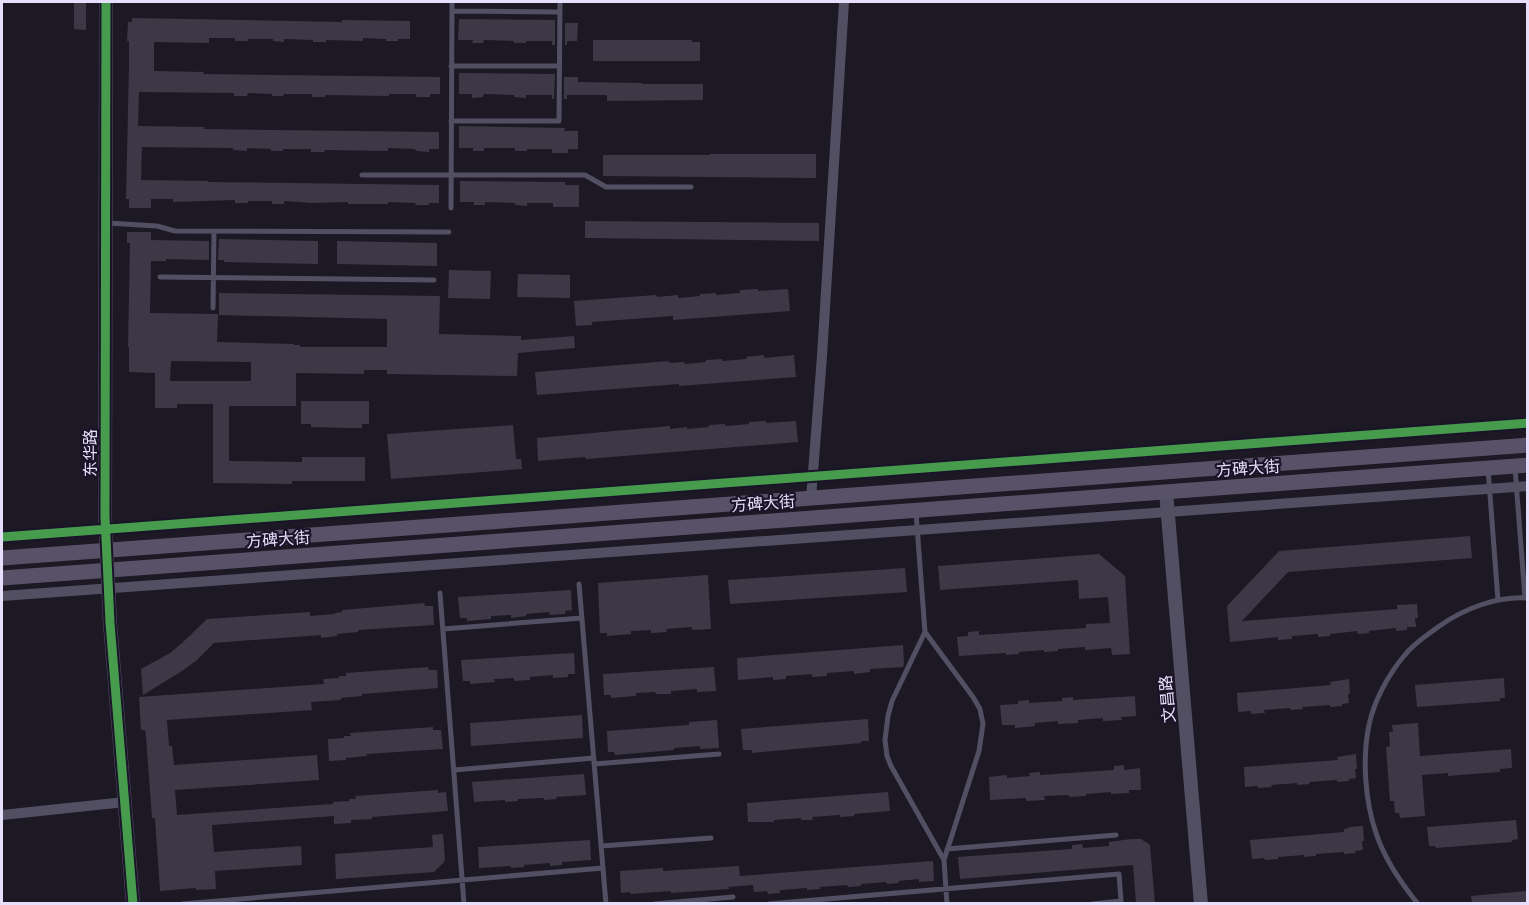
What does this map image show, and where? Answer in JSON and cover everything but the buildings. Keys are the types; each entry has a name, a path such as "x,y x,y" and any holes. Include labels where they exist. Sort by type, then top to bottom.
{"main road":[{"name":"方碑大街","path":"2,558 1527,445"},
{"name":"方碑大街","path":"2,578 1521,465"}],"street":[{"name":"东华路","path":"106,2 105,529 110,624 133,903"},
{"path":"811,498 844,2"},
{"path":"2,537 1527,423"},
{"path":"2,596 1522,486"},
{"name":"文昌路","path":"1166,492 1201,903"},
{"path":"2,815 125,802"}],"lane":[{"path":"451,208 452,2"},
{"path":"451,121 559,121 560,2"},
{"path":"452,11 560,12"},
{"path":"451,66 559,66"},
{"path":"362,175 585,176 606,187 691,188"},
{"path":"105,223 158,226 175,231 449,232"},
{"path":"213,308 214,231"},
{"path":"160,277 434,280"},
{"path":"1418,903 1406,889 1387,857 1376,832 1367,795 1369,725 1388,680 1413,646 1456,615 1506,598 1526,598 1521,465"},
{"path":"1488,468 1498,600"},
{"path":"916,510 925,632 892,701 886,723 885,740 891,766 944,860"},
{"path":"579,584 606,903"},
{"path":"440,593 464,903"},
{"path":"443,629 582,618"},
{"path":"925,632 973,697 980,709 983,724 978,750 944,860 947,903"},
{"path":"454,770 719,754"},
{"path":"947,849 1116,835"},
{"path":"601,846 711,838"},
{"path":"182,903 603,868"},
{"path":"768,903 1119,874 1121,901 1092,903"},
{"path":"654,903 733,897"}],"cycle path":[{"path":"106,2 105,517 110,623 133,904"},
{"path":"2,537 1528,423"}]}
